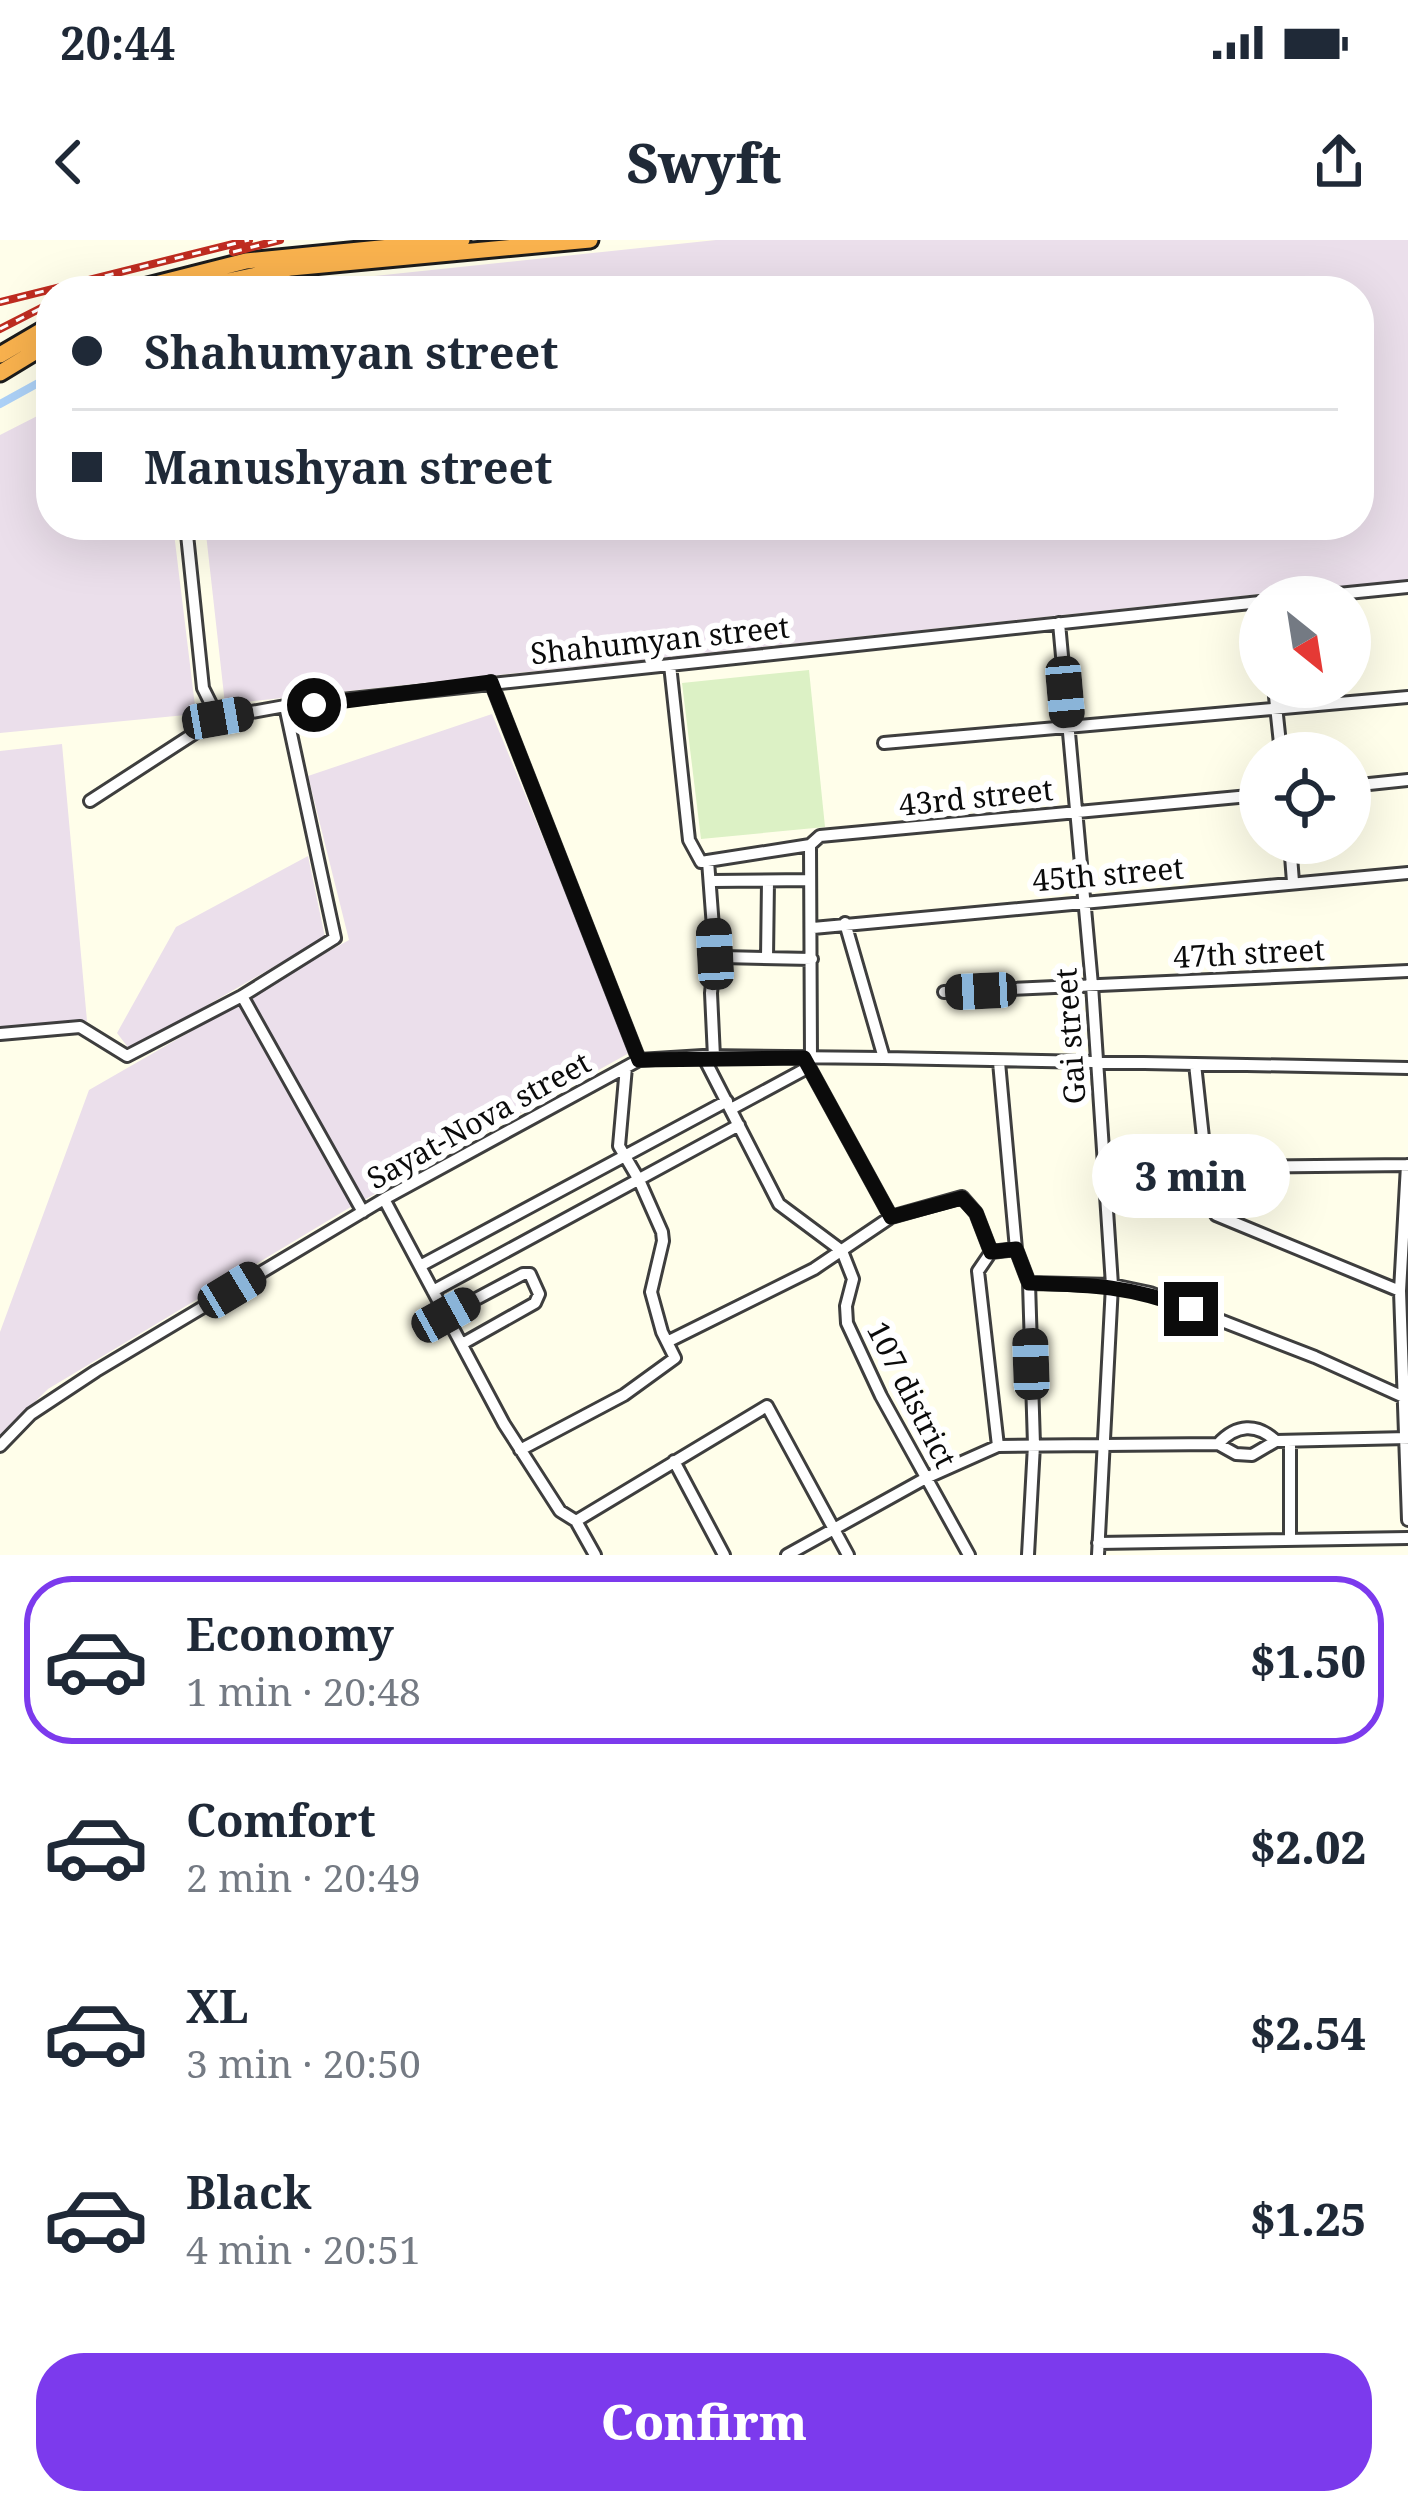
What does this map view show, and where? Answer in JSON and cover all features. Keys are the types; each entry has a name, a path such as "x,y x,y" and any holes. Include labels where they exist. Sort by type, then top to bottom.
{"highway":[{"path":"252,276 462,240"},
{"path":"188,276 247,261 590,240"},
{"path":"0,355 36,334"},
{"path":"0,373 36,351"}],"street":[{"path":"188,540 203,688 218,718"},
{"path":"1371,591 1408,587"},
{"name":"Shahumyan street","path":"90,801 218,718 285,706 1239,604"},
{"name":"Gai street","path":"1059,623 1092,985 1112,1285 1104,1447"},
{"path":"670,665 689,840 705,861 712,881 715,954 708,1057 779,1204 842,1251"},
{"path":"491,682 639,1060"},
{"path":"1371,700 1408,697"},
{"path":"0,1034 80,1027 127,1056 242,996 334,938 285,706"},
{"path":"884,743 1276,708 1279,732"},
{"path":"1371,784 1408,780"},
{"name":"43rd street","path":"705,861 810,844 820,836 1239,797"},
{"path":"810,844 813,928 808,1061 891,1217"},
{"path":"1292,864 1293,882"},
{"name":"45th street","path":"813,928 1408,873"},
{"path":"767,958 768,880"},
{"path":"712,881 810,880"},
{"path":"845,923 884,1058"},
{"path":"715,954 812,959"},
{"name":"47th street","path":"944,992 1408,971"},
{"path":"242,996 363,1212"},
{"name":"Sayat-Nova street","path":"0,1446 31,1414 96,1371 384,1199 639,1060 884,1058 1408,1068"},
{"path":"420,1266 808,1061"},
{"path":"999,1062 1016,1249 1029,1283 1034,1445 1028,1555"},
{"path":"1195,1064 1210,1202 1216,1215 1400,1291"},
{"path":"520,1450 654,1377 675,1358 651,1292 663,1241 639,1180 624,1156 618,1130 626,1067"},
{"path":"434,1291 739,1125"},
{"path":"1208,1167 1407,1165 1400,1291 1408,1520"},
{"path":"667,1342 814,1269 891,1217 962,1198 976,1213 991,1252"},
{"path":"384,1199 520,1450 560,1511 576,1521 595,1555"},
{"path":"535,1204 548,1229"},
{"path":"998,1446 978,1271 991,1252 1016,1249"},
{"name":"107 district","path":"842,1251 853,1279 846,1306 848,1323 969,1555"},
{"path":"446,1315 523,1274 530,1274 536,1285 535,1303 461,1344"},
{"path":"1029,1283 1112,1285 1150,1293 1315,1357 1405,1398"},
{"path":"576,1521 767,1406 848,1555"},
{"path":"1218,1444 1241,1428 1256,1428 1283,1441"},
{"path":"787,1555 926,1478 998,1446 1218,1444 1236,1454 1252,1455 1283,1441 1406,1438"},
{"path":"1283,1441 1290,1539"},
{"path":"1104,1447 1098,1549 1408,1538"},
{"path":"674,1461 724,1555"}],"shaded area":[{"path":"716,240 1408,240 1408,583 1371,586 1371,576 1239,576 1239,596 225,704 207,540 1374,540 1374,276 374,276"},
{"path":"36,417 36,540 175,540 196,714 0,733 0,435"},
{"path":"492,714 631,1052 364,1200 248,996 349,940 308,776"},
{"path":"62,744 87,1021 0,1029 0,751"},
{"path":"308,856 325,937 130,1050 117,1033 176,927"},
{"path":"242,1002 354,1205 48,1389 0,1436 0,1332 89,1090"}],"green space":[{"path":"809,670 825,827 701,839 682,683"}],"waterway":[{"path":"0,404 36,384"}],"railway":[{"path":"104,276 249,240"},
{"path":"233,252 280,240"},
{"path":"0,302 36,293"},
{"path":"0,329 36,311"}],"route":[{"path":"314,705 491,682 639,1060 804,1058 891,1217 962,1198 976,1213 991,1252 1016,1249 1029,1283 1112,1285 1191,1309"}]}
